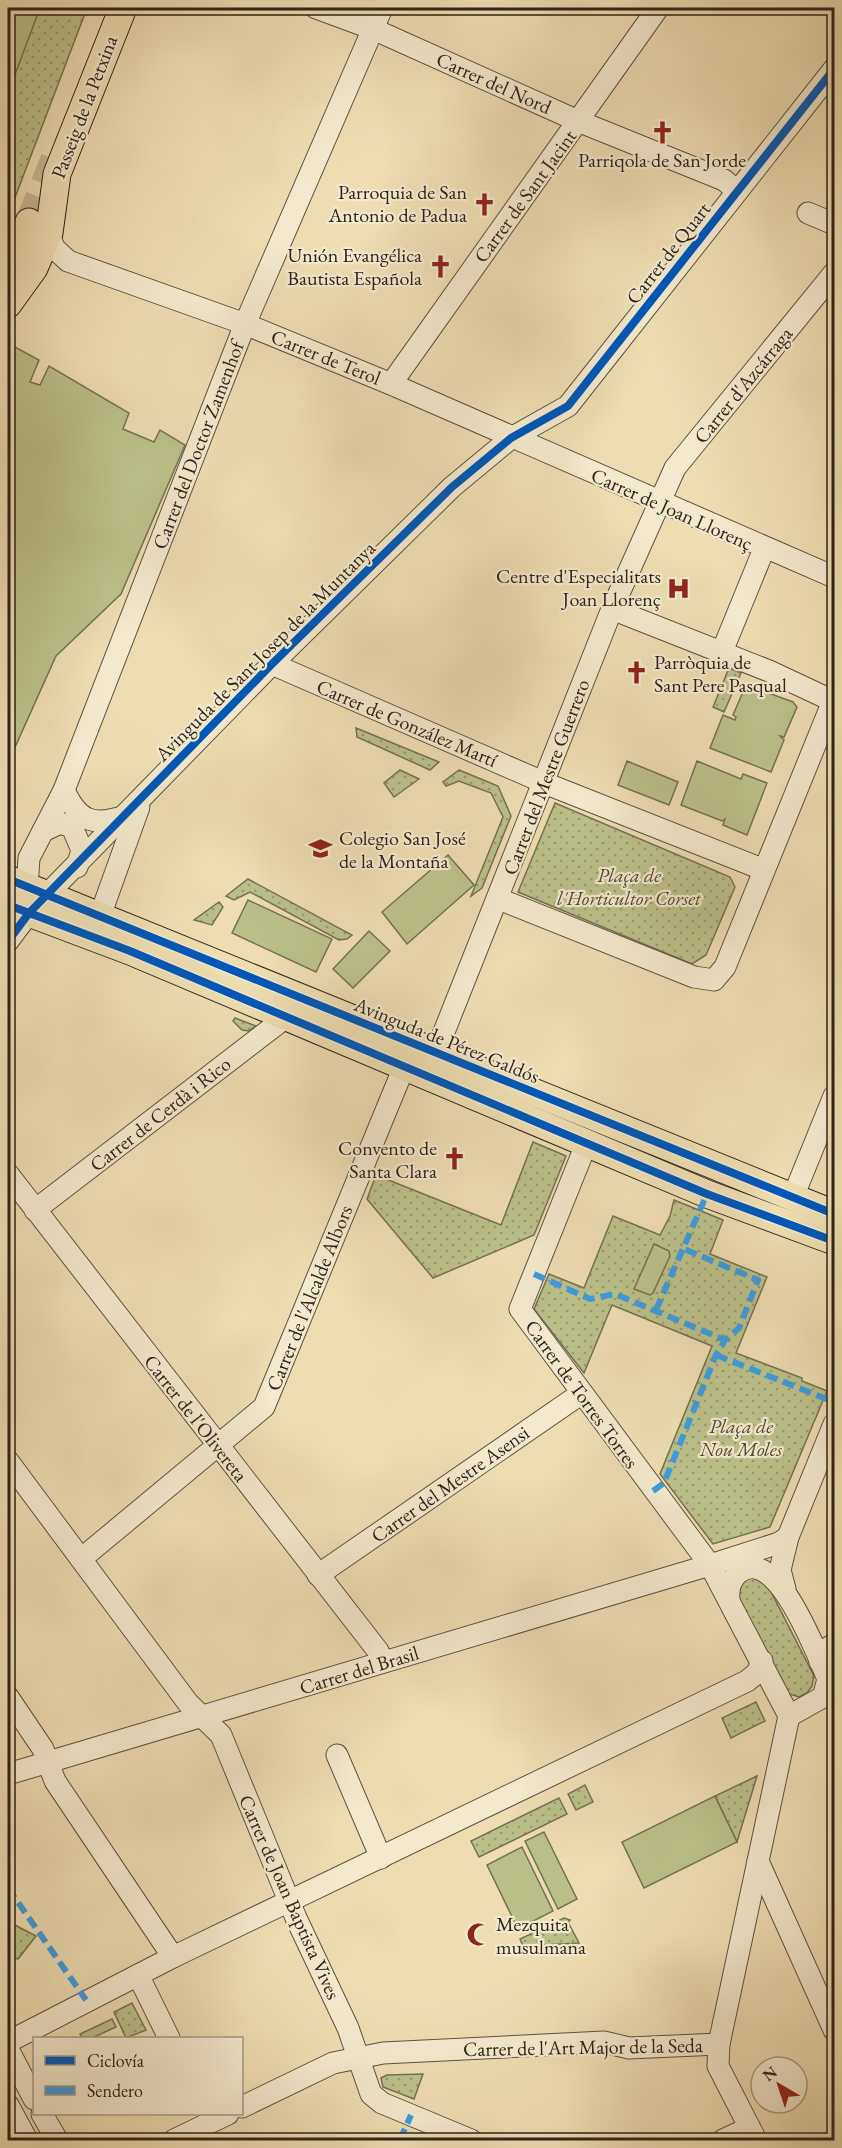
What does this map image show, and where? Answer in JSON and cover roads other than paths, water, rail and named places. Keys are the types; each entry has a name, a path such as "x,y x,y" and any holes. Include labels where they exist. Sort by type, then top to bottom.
{"main road":[{"name":"Passeig de la Petxina","path":"8,304 34,268 39,227 57,174 123,8"},
{"name":"Passeig de la Petxina","path":"16,255 39,227"},
{"name":"Avinguda de Pérez Galdós","path":"24,896 96,926 436,1052 834,1214"},
{"name":"Avinguda de Pérez Galdós","path":"96,926 285,1018 587,1142 707,1194 834,1241"}],"street":[{"name":"Carrer del Nord","path":"316,8 373,29 578,121 724,180 737,191"},
{"name":"Carrer del Doctor Zamenhof","path":"24,896 29,858 64,790 246,324 382,8"},
{"name":"Carrer de Sant Jacint","path":"391,384 658,8"},
{"name":"Carrer de Quart","path":"511,438 568,406 834,69"},
{"path":"808,213 834,224"},
{"name":"Carrer de Terol","path":"39,227 54,248 68,261 246,324 391,384 511,438"},
{"name":"Carrer d'Azcárraga","path":"658,502 675,468 834,273"},
{"name":"Carrer de Joan Llorenç","path":"511,438 764,549 834,577"},
{"name":"Avinguda de Sant Josep de la Muntanya","path":"8,941 24,896 77,867 273,664 452,487 511,438"},
{"name":"Carrer del Mestre Guerrero","path":"436,1052 536,806 542,782 658,502"},
{"path":"721,654 764,549"},
{"path":"499,899 694,977 714,980 725,967 762,869 832,701 769,671 721,654 612,609"},
{"name":"Carrer de González Martí","path":"273,664 542,782"},
{"path":"542,782 762,869"},
{"path":"64,790 83,817 101,822 125,816"},
{"name":"Avinguda de Sant Josep de la Muntanya","path":"96,926 131,827 147,793"},
{"path":"44,831 60,823 72,827 82,850 77,867"},
{"name":"Carrer de Cerdà i Rico","path":"35,1210 285,1018"},
{"name":"Carrer de l'Alcalde Albors","path":"81,1559 264,1407 404,1067"},
{"path":"793,1197 834,1096"},
{"name":"Carrer de Torres Torres","path":"587,1142 520,1309 710,1565 789,1716"},
{"name":"Carrer de l'Olivereta","path":"8,1174 378,1651 383,1662"},
{"name":"Carrer del Mestre Asensi","path":"318,1575 582,1393"},
{"path":"827,1678 788,1596 780,1570 788,1537 834,1424"},
{"name":"Carrer de Joan Baptista Vives","path":"8,1461 188,1703 220,1735 290,1902 348,2028 370,2094 382,2103 471,2140"},
{"name":"Carrer del Brasil","path":"8,1774 710,1565 779,1543 788,1537"},
{"path":"729,1600 729,1587 736,1575 757,1567 776,1579 788,1596"},
{"path":"723,2140 752,2134 718,2067 719,2044 789,1716 823,1697 827,1678 823,1651 834,1644"},
{"path":"8,2042 173,1957 747,1681 757,1673 762,1661"},
{"path":"8,1697 43,1749 55,1782 173,1957"},
{"path":"337,1755 381,1858"},
{"path":"758,1861 834,2030"},
{"path":"138,1975 169,2037"},
{"name":"Carrer de l'Art Major de la Seda","path":"243,2107 333,2063 383,2053 604,2042 629,2048 719,2044"},
{"path":"8,2049 33,2097"},
{"path":"8,2105 27,2140"},
{"path":"43,2115 57,2140"},
{"path":"174,2140 214,2117"}],"tunnel":[{"path":"29,222 54,159"},
{"path":"8,278 16,256"}],"place":[{"name":"Parriqola de San Jorde","path":"662,132"},
{"name":"Parroquia de San Antonio de Padua","path":"485,204"},
{"name":"Unión Evangélica Bautista Española","path":"440,266"},
{"name":"Centre d'Especialitats Joan Llorenç","path":"679,588"},
{"name":"Parròquia de Sant Pere Pasqual","path":"636,673"},
{"name":"Colegio San José de la Montaña","path":"321,849"},
{"name":"Convento de Santa Clara","path":"455,1159"},
{"name":"Mezquita musulmana","path":"478,1935"}],"park label":[{"name":"Plaça de l'Horticultor Corset","path":"629,886"},
{"name":"Plaça de Nou Moles","path":"741,1438"}]}
